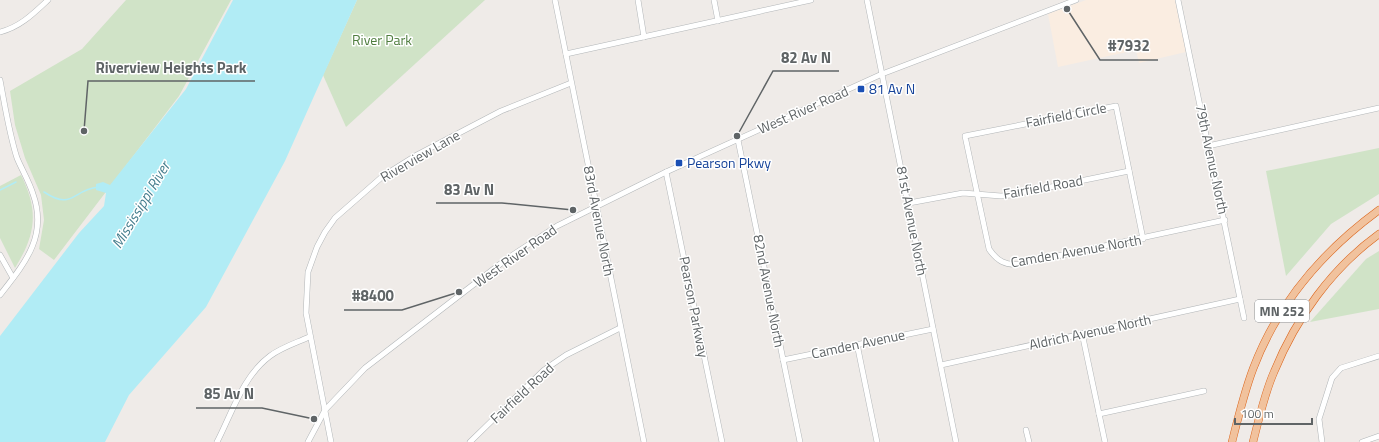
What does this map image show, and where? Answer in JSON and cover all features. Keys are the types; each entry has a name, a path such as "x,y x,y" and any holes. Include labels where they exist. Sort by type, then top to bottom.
{"highway":[{"name":"MN 252","path":"1232,442 1254,369 1271,330 1287,304 1326,254 1348,234 1379,210"},
{"name":"MN 252","path":"1253,442 1271,379 1295,329 1309,307 1338,271 1379,234"}],"street":[{"path":"0,32 13,28 22,22 48,0"},
{"name":"83rd Avenue North","path":"555,0 644,442"},
{"path":"638,0 644,37"},
{"path":"714,0 718,21"},
{"path":"566,54 811,0"},
{"name":"81st Avenue North","path":"868,0 956,442"},
{"name":"West River Road","path":"308,442 325,410 357,375 401,338 522,248 557,226 596,205 666,172 882,74 1076,0"},
{"name":"79th Avenue North","path":"1178,0 1225,220 1244,318"},
{"path":"0,80 17,156 32,189 37,205 38,222 33,248 0,295"},
{"name":"Riverview Lane","path":"331,442 309,338 306,313 308,272 317,247 335,218 383,176 415,156 501,111 571,83"},
{"name":"Fairfield Circle","path":"977,194 965,136 1104,107 1116,106 1143,239"},
{"path":"1208,146 1379,108"},
{"name":"82nd Avenue North","path":"738,140 800,442"},
{"name":"Fairfield Road","path":"909,203 958,194 1011,195 1129,171"},
{"name":"Pearson Parkway","path":"666,172 722,442"},
{"name":"Camden Avenue North","path":"977,194 989,249 998,261 1005,264 1020,264 1143,239 1225,220"},
{"path":"0,255 13,278"},
{"name":"Aldrich Avenue North","path":"941,364 1240,299"},
{"name":"Fairfield Road","path":"470,442 544,370 566,355 620,328"},
{"name":"Camden Avenue","path":"783,360 933,329"},
{"path":"1082,333 1105,442"},
{"path":"217,442 245,387 260,365 281,349 309,338"},
{"path":"857,344 877,442"},
{"path":"1322,442 1319,419 1332,378 1341,368 1379,356"},
{"path":"1099,414 1204,391"},
{"path":"1026,430 1029,442"},
{"path":"1362,442 1379,436"}],"shaded area":[{"path":"1086,0 1175,0 1186,52 1139,63 1136,50 1058,67 1048,14"}],"green space":[{"path":"126,0 231,0 179,96 54,260 39,249 44,220 41,195 25,158 15,125 10,91 82,49"},
{"name":"River Park","path":"357,0 485,0 346,127 323,75"},
{"path":"1379,148 1379,194 1331,224 1286,276 1266,171"},
{"path":"21,175 31,200 33,222 27,244 15,268 0,238 0,186"},
{"path":"1379,251 1379,309 1310,322 1366,259"}],"water":[{"name":"Mississippi River","path":"233,0 357,0 285,161 206,307 129,395 105,442 0,442 0,336 79,233 104,206 106,193 96,190 96,184 103,182 110,185 186,89"}],"waterway":[{"path":"0,190 16,182"},
{"path":"44,192 61,200 67,200 89,189 98,187"}],"place":[{"name":"#7932","path":"1067,9"},
{"name":"81 Av N","path":"861,89"},
{"name":"Riverview Heights Park","path":"84,131"},
{"name":"82 Av N","path":"737,136"},
{"name":"Pearson Pkwy","path":"679,163"},
{"name":"83 Av N","path":"573,210"},
{"name":"#8400","path":"459,292"},
{"name":"85 Av N","path":"314,419"}]}
